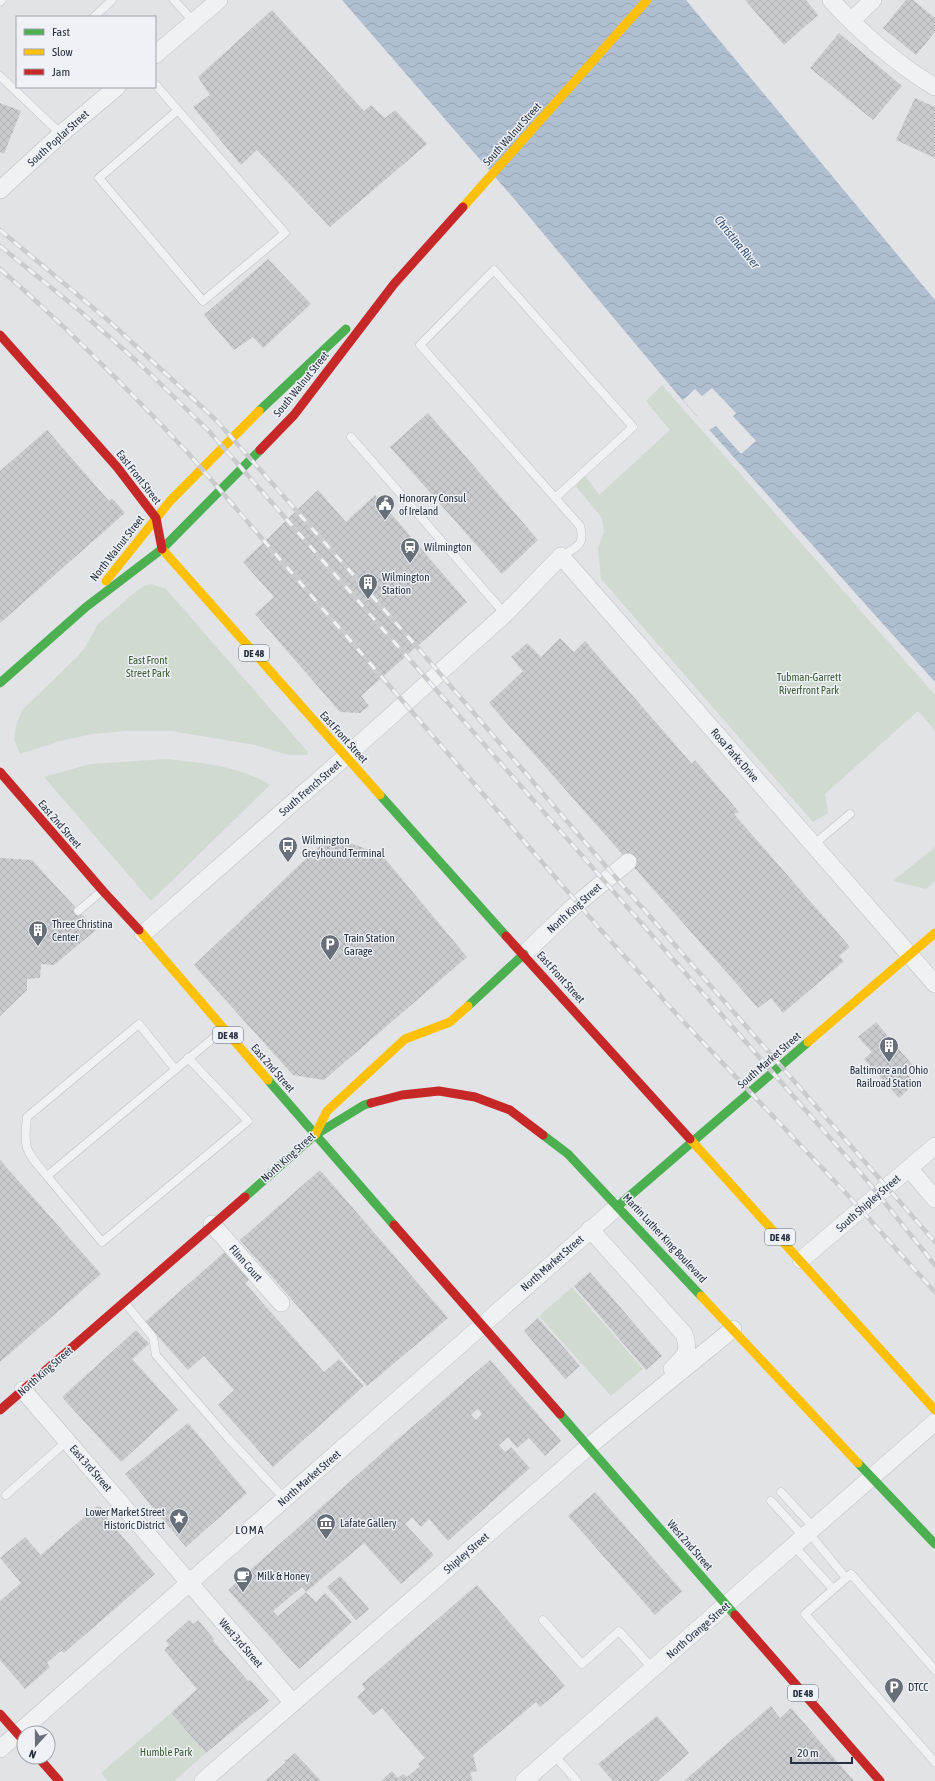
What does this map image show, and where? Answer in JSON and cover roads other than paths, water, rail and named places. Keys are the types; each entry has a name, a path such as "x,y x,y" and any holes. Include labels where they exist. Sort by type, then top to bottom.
{"main road":[{"name":"South Walnut Street","path":"269,441 294,415 394,284 647,0"},
{"name":"South Walnut Street","path":"252,418 394,284"},
{"name":"East Front Street","path":"0,335 117,467 156,518 162,549 346,757 693,1141"},
{"name":"North Walnut Street","path":"86,607 178,492 252,418"},
{"name":"North Walnut Street","path":"0,683 86,607 162,549 269,441"},
{"name":"East 2nd Street","path":"0,772 103,891 143,934 482,1325"},
{"name":"South Market Street","path":"618,1206 935,932"},
{"name":"North King Street","path":"0,1410 316,1134 327,1111 405,1039 450,1022 524,954"},
{"name":"Martin Luther King Boulevard","path":"316,1134 364,1105 402,1095 439,1091 475,1097 510,1110 542,1132 568,1154 935,1544"},
{"name":"DE 48","path":"693,1141 935,1410"},
{"name":"West 2nd Street","path":"482,1325 880,1781"},
{"path":"0,1714 16,1732"},
{"path":"45,1765 59,1781"}],"street":[{"path":"156,54 219,0"},
{"path":"831,0 850,21 912,72 935,87"},
{"path":"850,21 873,0"},
{"name":"South Poplar Street","path":"0,190 61,134 116,88"},
{"name":"South French Street","path":"143,934 346,757 505,614 560,556"},
{"name":"Rosa Parks Drive","path":"560,556 909,954"},
{"name":"North King Street","path":"524,954 572,908 628,862"},
{"path":"909,954 935,984"},
{"name":"South Shipley Street","path":"801,1260 935,1146"},
{"path":"909,1168 935,1198"},
{"name":"North Market Street","path":"35,1725 189,1583 590,1229 618,1206"},
{"name":"Flinn Court","path":"212,1224 281,1303"},
{"path":"590,1229 684,1334 688,1344 687,1352 637,1408"},
{"name":"Shipley Street","path":"203,1781 588,1447 733,1329"},
{"name":"East 3rd Street","path":"23,1390 189,1583"},
{"name":"North Orange Street","path":"524,1781 935,1422"},
{"name":"West 3rd Street","path":"189,1583 293,1703"},
{"name":"North Market Street","path":"0,1749 16,1741"}],"lane":[{"path":"95,16 112,0"},
{"path":"174,0 194,22"},
{"path":"0,76 16,89 61,134"},
{"path":"156,85 178,110 285,233 204,301 99,178 178,110"},
{"path":"555,498 633,427 494,270 420,345 555,498 580,526 582,541 578,546 560,556"},
{"path":"351,437 505,614"},
{"path":"813,845 850,814"},
{"path":"78,911 103,891"},
{"path":"175,1069 139,1024 27,1117 25,1137 28,1154 102,1242 248,1121 188,1058"},
{"path":"47,1176 224,1029"},
{"path":"124,1302 153,1337 156,1355 229,1439 285,1499"},
{"path":"6,1495 67,1441"},
{"path":"781,1492 833,1589"},
{"path":"772,1501 846,1578"},
{"path":"935,1670 851,1574 805,1614 935,1762"},
{"path":"543,1620 582,1664 619,1631 653,1669"},
{"path":"554,1755 577,1781"}],"water":[{"name":"Christina River","path":"342,0 686,0 935,300 935,682 678,395 522,208"}],"railway":[{"path":"0,230 109,321 217,421 418,648 590,848 935,1242"},
{"path":"0,246 80,311 141,365 208,430 860,1172 935,1265"},
{"path":"0,269 97,359 188,453 600,929 680,1018 844,1191 935,1292"}],"place":[{"name":"Honorary Consul of Ireland","path":"385,521"},
{"name":"Wilmington","path":"410,564"},
{"name":"Wilmington Station","path":"368,600"},
{"name":"Wilmington Greyhound Terminal","path":"288,863"},
{"name":"Three Christina Center","path":"38,947"},
{"name":"Train Station Garage","path":"330,961"},
{"name":"Baltimore and Ohio Railroad Station","path":"889,1063"},
{"name":"Lower Market Street Historic District","path":"179,1535"},
{"name":"Lafate Gallery","path":"326,1540"},
{"name":"Milk & Honey","path":"243,1593"},
{"name":"DTCC","path":"894,1704"}],"district":[{"name":"LOMA","path":"250,1530"}],"park label":[{"name":"East Front Street Park","path":"148,666"},
{"name":"Tubman-Garrett Riverfront Park","path":"809,683"},
{"name":"Humble Park","path":"166,1752"}]}
